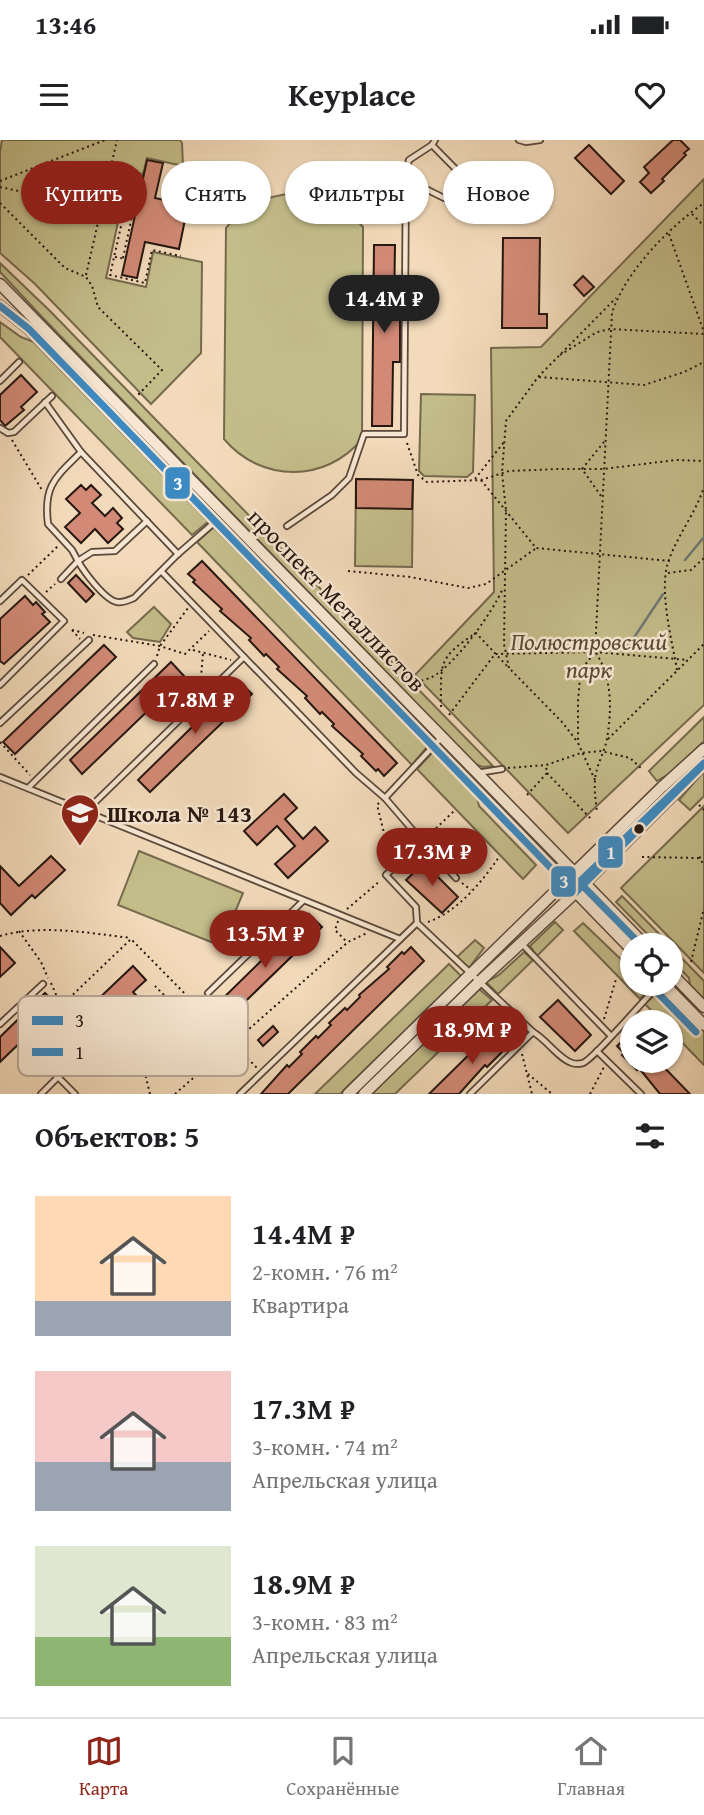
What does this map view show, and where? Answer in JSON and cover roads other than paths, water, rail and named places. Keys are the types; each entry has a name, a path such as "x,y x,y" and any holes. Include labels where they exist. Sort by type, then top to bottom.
{"street":[{"name":"проспект Металлистов","path":"0,284 438,742 564,882 620,938"},
{"name":"проспект Металлистов","path":"0,306 29,329 220,517"},
{"name":"проспект Металлистов","path":"438,742 476,773 633,933"},
{"path":"363,1094 564,882 704,749"},
{"path":"348,1094 475,978 522,944 704,764"},
{"path":"683,985 704,1007"},
{"path":"674,996 704,1025"}],"lane":[{"path":"519,140 540,140"},
{"path":"409,161 434,142 451,161"},
{"path":"287,526 332,495 349,478 364,434 404,434 406,224"},
{"path":"0,382 19,362"},
{"path":"0,428 8,433 14,432 52,396"},
{"path":"45,402 80,452 178,554"},
{"path":"80,452 52,481 48,524 108,598 116,602 134,598 220,517"},
{"path":"61,579 78,561 92,552 115,551 147,521"},
{"path":"162,572 356,772 385,798 456,878"},
{"path":"0,601 22,580 64,621 0,685"},
{"path":"0,723 87,642"},
{"path":"85,812 244,657"},
{"path":"28,788 154,663"},
{"path":"385,798 438,742"},
{"path":"476,773 502,769"},
{"path":"0,777 400,939"},
{"path":"422,841 386,875 416,908 417,923 533,1032 544,1038 567,1060 575,1064 582,1063 650,996"},
{"path":"208,993 303,901"},
{"path":"240,1094 417,923"},
{"path":"522,944 611,1036"},
{"path":"30,996 43,984"},
{"path":"0,1024 18,1007"},
{"path":"470,1094 533,1032"},
{"path":"597,1051 641,1094"},
{"path":"41,1094 58,1077 75,1094"}],"waterway":[{"path":"685,560 704,537"},
{"path":"627,648 663,594"}],"place":[{"name":"Школа № 143","path":"80,847"}],"park label":[{"name":"Полюстровский парк","path":"589,655"}]}
